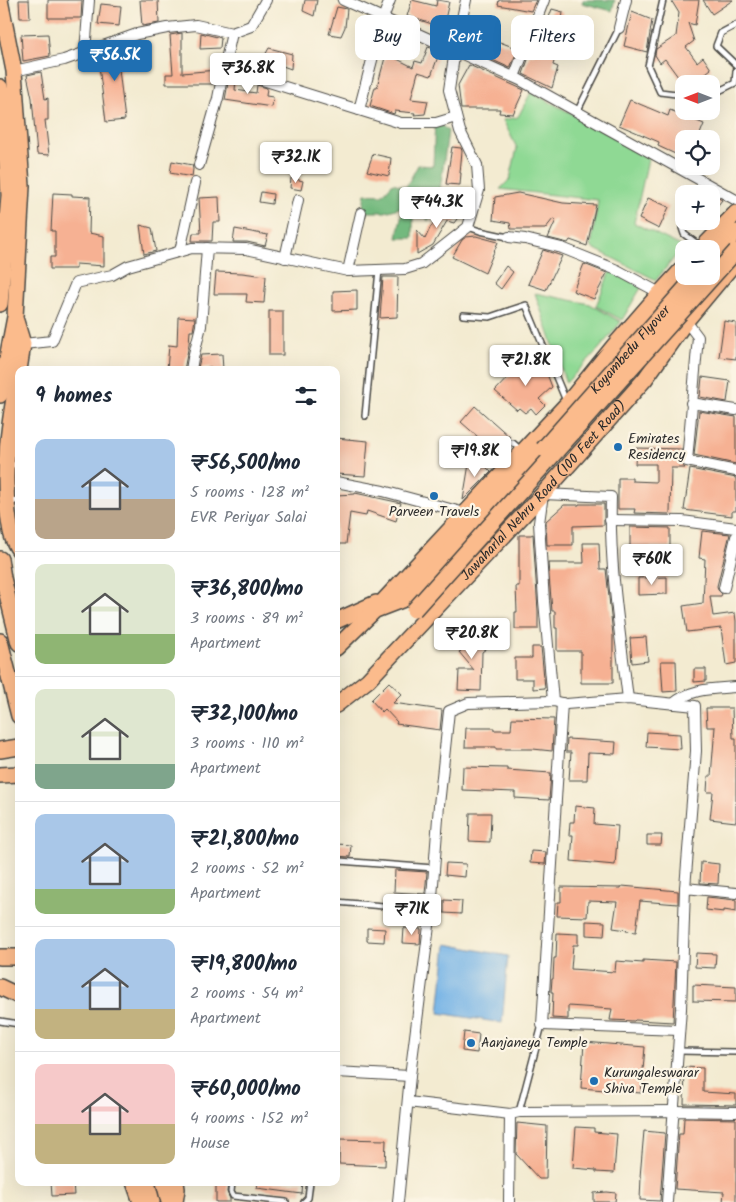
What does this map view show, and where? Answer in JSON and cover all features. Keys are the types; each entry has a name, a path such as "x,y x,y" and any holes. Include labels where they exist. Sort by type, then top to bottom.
{"main road":[{"path":"0,0 14,71 22,186 15,317 17,366"},
{"path":"0,87 9,195 0,304"},
{"path":"715,240 736,213"},
{"path":"720,242 736,232"},
{"name":"Koyambedu Flyover","path":"404,641 414,610 736,251"},
{"name":"Jawaharlal Nehru Road (100 Feet Road)","path":"340,702 368,680 543,494 645,378 686,321 736,261"},
{"path":"340,644 374,611 567,404 614,346 675,277"},
{"name":"Koyambedu Flyover","path":"374,611 404,599 410,593 543,448 688,285"},
{"path":"0,396 16,345"},
{"path":"614,346 645,378"},
{"path":"15,406 12,464 5,492 13,510 10,532 15,542"},
{"path":"0,559 15,627"},
{"path":"340,619 386,598"},
{"path":"0,641 15,700"},
{"path":"0,750 15,748"},
{"path":"0,775 15,774"},
{"path":"0,957 15,957"},
{"path":"0,987 15,994"},
{"path":"138,1186 147,1195"}],"street":[{"path":"86,52 88,0"},
{"path":"14,71 64,60 137,34 167,28 196,25 232,33 251,26 266,0"},
{"path":"344,0 377,15"},
{"path":"385,15 390,0"},
{"path":"463,15 466,0"},
{"path":"514,77 544,0"},
{"path":"619,28 626,0"},
{"path":"199,166 218,98 232,33"},
{"path":"359,110 373,60"},
{"path":"16,345 52,341 76,282 112,275 128,266 192,248 246,249 348,271 405,269 421,264 468,227 479,190 477,165 460,131 449,90 454,60"},
{"path":"477,60 514,77 736,200"},
{"path":"224,68 401,123 436,123 456,117"},
{"path":"180,251 195,183"},
{"path":"285,258 298,200"},
{"path":"348,271 361,213"},
{"path":"509,238 562,248 617,270 660,293"},
{"path":"192,366 201,326 207,248"},
{"path":"686,321 698,337 686,461 736,471"},
{"path":"691,403 736,410"},
{"path":"340,483 383,491 466,513"},
{"path":"628,699 613,569 610,520 611,497 543,494 539,523 544,601 558,702 542,1025 679,1030"},
{"path":"610,520 682,521 736,528"},
{"path":"724,588 736,537"},
{"path":"673,704 680,698 694,692 736,687"},
{"path":"398,1202 410,1076 431,910 449,711 468,703 558,702 566,704 628,699 695,706 696,752 685,888 678,1051 667,1202"},
{"path":"685,888 736,893"},
{"path":"340,1072 410,1076"},
{"path":"408,1102 515,1113 736,1112"},
{"path":"509,1202 515,1113"}],"lane":[{"path":"663,0 648,66 660,92 675,94"},
{"path":"736,25 721,33 716,46 736,65"},
{"path":"577,112 619,28"},
{"path":"720,91 735,84 736,71"},
{"path":"468,227 509,238"},
{"path":"683,230 684,234 691,240"},
{"path":"365,416 379,270"},
{"path":"463,315 490,317 526,305 567,404"},
{"path":"340,861 434,868"},
{"path":"340,902 431,910"},
{"path":"0,1021 15,1023"},
{"path":"515,1113 542,1025"},
{"path":"678,1051 736,1052"},
{"path":"232,1186 233,1196 286,1202"},
{"path":"304,1202 308,1198 310,1186"}],"green space":[{"path":"583,0 615,0 612,11 582,3"},
{"path":"531,92 649,155 634,223 675,243 675,257 656,280 591,247 598,200 500,189 510,179 517,148 503,120 518,117"},
{"path":"435,120 448,131 440,190 471,195 467,209 440,202 428,221 425,214 413,215 413,238 397,238 403,207 385,212 362,212 365,194 382,195 393,183 406,187 418,165 433,166"},
{"path":"610,271 642,286 622,320 596,306"},
{"path":"535,293 590,304 621,322 598,350 566,383"}],"water":[{"path":"446,944 508,956 502,1023 439,1013"}],"building":[{"path":"19,0 29,0 30,18 20,18"},
{"path":"48,0 82,0 81,18 48,18"},
{"path":"140,0 158,0 159,23 142,26"},
{"path":"305,0 317,0 314,16 303,11"},
{"path":"412,0 436,6 437,0 449,2 446,15 430,15 430,23 420,20 420,15 407,15"},
{"path":"499,0 536,0 531,11 498,5"},
{"path":"671,0 699,0 695,25 688,23 694,41 686,47 697,62 703,57 711,69 703,75 677,75 665,59 660,63 655,55 656,49 676,36 679,13"},
{"path":"703,0 733,0 712,14"},
{"path":"101,4 121,6 119,26 98,24"},
{"path":"337,7 347,9 345,27 341,36 329,34"},
{"path":"552,9 563,12 563,15 550,15"},
{"path":"632,12 652,20 647,52 624,46"},
{"path":"182,33 182,73 217,70 214,84 166,84 166,74 173,74 170,35"},
{"path":"201,33 221,38 220,48 200,49"},
{"path":"48,34 50,56 23,61 21,35"},
{"path":"501,42 511,46 511,60 513,60 510,68 493,60 501,60"},
{"path":"136,46 138,64 119,69 125,120 106,122 98,58 126,54 125,48"},
{"path":"428,47 430,48 430,60 437,60 431,76 418,72 411,99 428,101 425,114 414,115 415,113 395,111 394,114 370,106 375,87 377,87 384,60 399,60 413,67 415,61 422,63"},
{"path":"269,48 292,54 291,69 263,59"},
{"path":"528,60 554,60 553,65 558,67 552,88 523,74"},
{"path":"469,65 524,90 513,114 499,113 500,109 461,109 458,85"},
{"path":"41,72 45,99 48,98 48,120 45,120 49,155 37,154 32,98 27,75"},
{"path":"229,77 236,79 235,90 256,93 257,85 267,88 266,96 273,97 272,107 225,100"},
{"path":"630,100 668,116 670,110 675,112 675,120 694,120 704,124 702,130 675,130 675,154 658,146 659,142 619,125"},
{"path":"452,147 461,148 462,151 460,185 446,184"},
{"path":"373,154 391,158 389,176 367,171"},
{"path":"172,161 192,165 192,177 170,173"},
{"path":"291,178 303,181 301,190 290,188"},
{"path":"261,192 273,194 272,204 259,202"},
{"path":"53,193 90,197 89,233 104,236 104,266 76,264 76,269 50,269 50,257 55,257 55,231 51,231"},
{"path":"518,193 563,203 596,205 587,246 570,240 568,243 548,238 556,220 553,219 545,229 511,229 510,223 493,220 495,197"},
{"path":"219,197 220,222 213,222 212,241 192,241 193,233 201,233 199,198"},
{"path":"648,198 669,207 659,229 639,219"},
{"path":"445,205 462,212 454,223 447,221 433,245 417,254 417,230 425,239 431,226 441,219"},
{"path":"140,225 152,228 156,251 144,254"},
{"path":"235,229 268,235 265,246 247,242 233,242"},
{"path":"476,236 498,242 485,273 452,257 462,240 466,237"},
{"path":"543,250 562,256 546,290 528,284"},
{"path":"584,264 607,273 594,299 573,291"},
{"path":"506,266 513,272 501,289 494,283"},
{"path":"216,272 266,276 264,303 246,302 247,294 214,294"},
{"path":"383,277 398,277 397,317 380,318"},
{"path":"357,290 357,310 333,311 333,291"},
{"path":"269,311 283,311 283,355 269,355"},
{"path":"178,317 195,318 193,331 190,331 185,366 167,366 169,345 177,346"},
{"path":"724,321 736,323 736,359 719,357"},
{"path":"222,354 223,366 198,366 201,355"},
{"path":"526,358 535,360 540,364 547,374 552,387 539,399 545,405 536,414 531,408 525,413 519,408 517,410 495,391"},
{"path":"702,377 730,381 727,402 700,397"},
{"path":"475,406 510,437 495,452 461,422"},
{"path":"699,411 736,417 736,464 694,455"},
{"path":"340,438 368,441 365,476 340,474"},
{"path":"636,448 681,449 681,463 685,468 671,468 670,514 634,513 635,509 618,509 618,478 632,478 632,481 656,482 656,464 635,464"},
{"path":"469,464 486,467 491,472 463,500"},
{"path":"690,469 736,478 736,511 732,511 732,516 684,510"},
{"path":"355,494 401,503 396,521 367,511 366,516 350,513 346,544 340,544 340,495"},
{"path":"604,504 604,525 573,526 573,545 547,545 546,521 564,505"},
{"path":"630,527 670,528 670,547 649,547 650,560 626,561 625,547 630,546"},
{"path":"702,531 730,534 717,586 722,594 721,596 710,596 713,616 735,613 736,663 726,665 721,628 687,632 683,606 703,603 705,559 699,558"},
{"path":"533,534 538,629 515,629 515,612 517,612 516,586 519,586 519,535"},
{"path":"583,543 599,543 600,569 606,569 613,635 613,683 581,683 581,651 557,651 557,628 555,628 555,611 552,611 548,563 584,563"},
{"path":"667,577 667,594 638,595 638,578"},
{"path":"470,627 478,638 483,635 491,645 482,652 481,691 458,690 459,670 474,670 459,652 461,651 457,646 459,645 455,640"},
{"path":"646,637 648,661 632,663 630,638"},
{"path":"532,647 541,647 545,688 533,689 533,679 515,679 515,658 532,658"},
{"path":"661,661 676,661 677,691 663,692"},
{"path":"694,669 706,669 706,681 694,682"},
{"path":"389,682 402,694 393,703 442,710 440,730 396,724 397,722 385,709 382,712 371,700"},
{"path":"706,708 732,708 733,738 736,738 736,822 710,819 713,792 707,792 708,776 711,776 715,727 707,727"},
{"path":"512,718 554,719 552,751 465,747 466,728 511,730"},
{"path":"647,732 680,734 681,749 646,747"},
{"path":"567,739 616,742 615,754 588,753 587,780 569,780 571,752 566,752"},
{"path":"463,767 507,768 507,770 551,773 549,800 515,798 515,792 462,790"},
{"path":"575,806 595,808 594,824 618,826 615,865 571,861 573,835 569,835 570,822 574,822"},
{"path":"470,813 491,813 490,842 469,841"},
{"path":"647,835 662,835 661,845 647,845"},
{"path":"340,844 351,845 350,857 340,856"},
{"path":"531,851 546,852 545,864 530,863"},
{"path":"701,862 719,864 718,884 700,883"},
{"path":"446,863 466,864 465,877 445,875"},
{"path":"395,870 427,872 425,894 394,892"},
{"path":"622,886 678,891 678,904 640,901 636,932 613,928 617,902 588,901 587,917 557,916 558,902 561,902 561,887 621,888"},
{"path":"707,897 736,900 736,912 706,910"},
{"path":"444,900 462,901 461,914 444,913"},
{"path":"586,921 605,922 604,936 586,935"},
{"path":"367,928 385,929 384,942 367,941"},
{"path":"404,928 421,929 420,944 403,943"},
{"path":"557,933 578,934 578,945 573,945 571,969 615,972 616,961 643,963 643,960 676,962 673,1022 610,1020 612,1009 568,1006 568,1019 552,1018 553,992 551,992 554,958 556,958"},
{"path":"696,953 716,954 715,968 695,967"},
{"path":"693,985 736,987 736,1002 693,1001"},
{"name":"Aanjaneya Temple","path":"464,1032 479,1034 477,1053 462,1051"},
{"path":"584,1042 645,1047 641,1093 581,1088"},
{"path":"685,1067 703,1068 703,1092 736,1094 736,1105 684,1104"},
{"path":"684,1118 736,1119 736,1202 723,1202 724,1192 675,1189 679,1134 683,1134"},
{"path":"517,1123 547,1126 546,1179 539,1179 516,1154"},
{"path":"576,1127 594,1128 594,1132 617,1134 614,1173 573,1168"},
{"path":"644,1131 665,1133 660,1201 640,1200"},
{"path":"340,1139 386,1140 385,1166 340,1164"},
{"path":"51,1186 73,1186 74,1195 52,1196"},
{"path":"216,1186 228,1186 230,1202 216,1202"},
{"path":"257,1186 303,1186 302,1194 257,1188"},
{"path":"594,1193 616,1193 615,1202 594,1202"}],"place":[{"name":"Emirates Residency","path":"618,447"},
{"name":"Parveen Travels","path":"434,496"},
{"name":"Aanjaneya Temple","path":"471,1043"},
{"name":"Kurungaleswarar Shiva Temple","path":"594,1081"}]}
